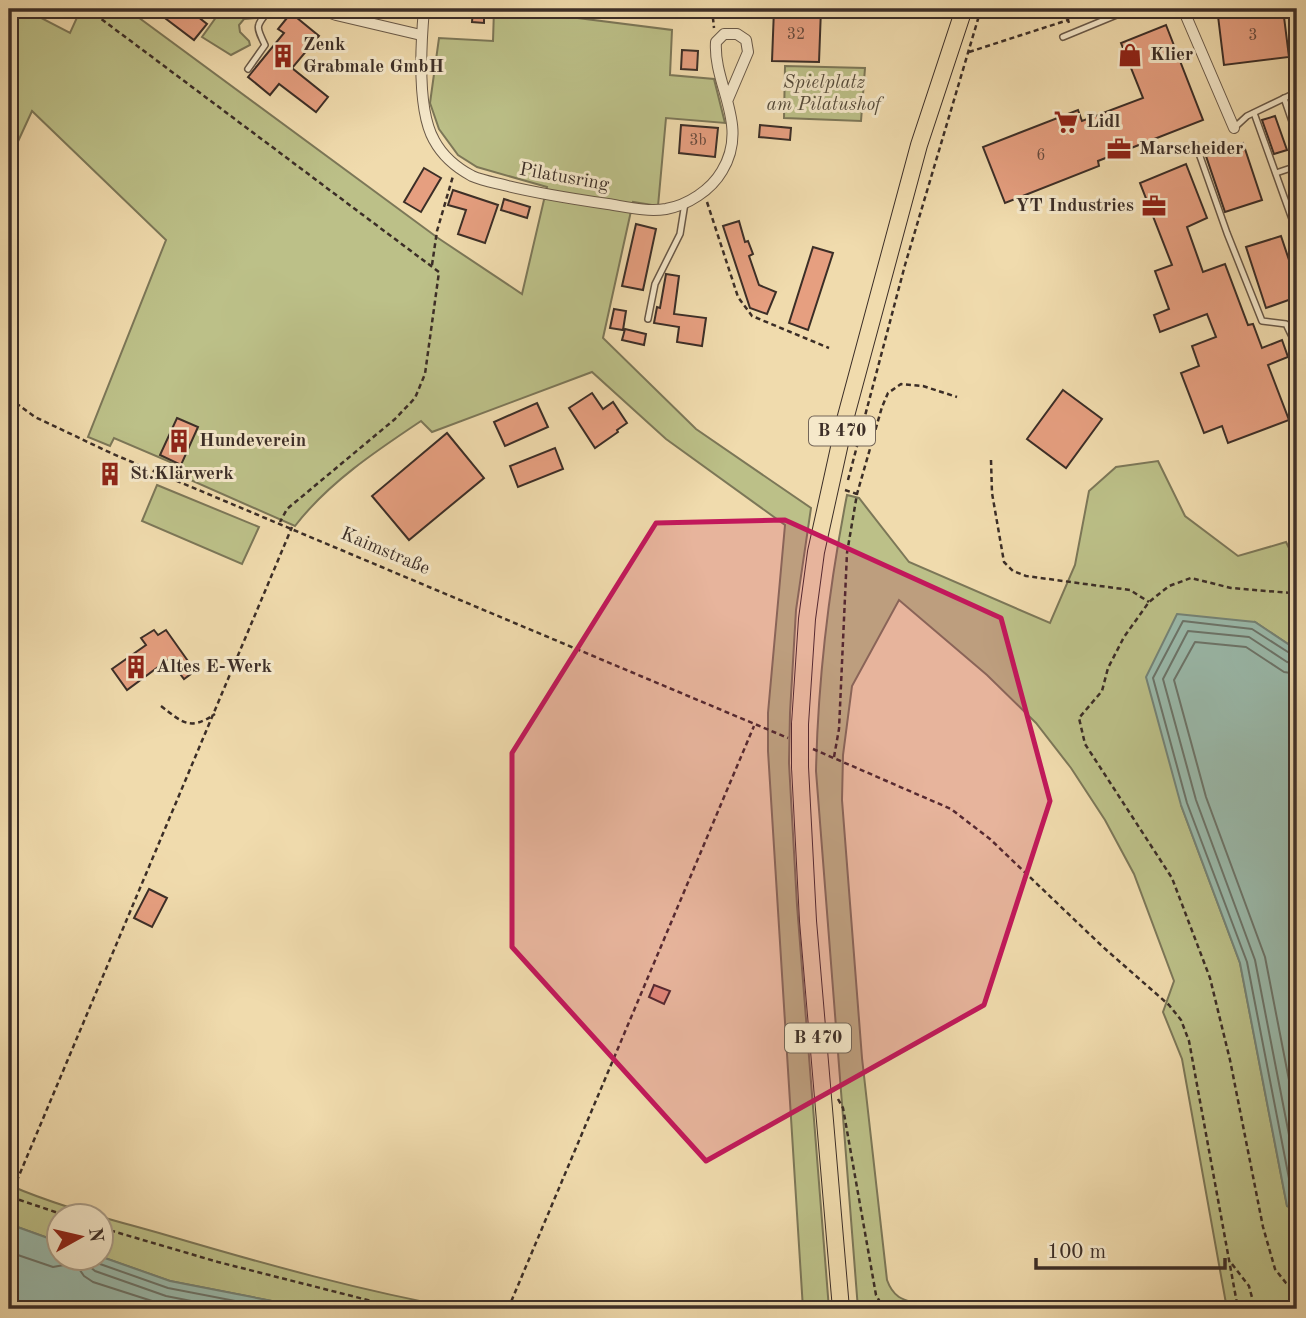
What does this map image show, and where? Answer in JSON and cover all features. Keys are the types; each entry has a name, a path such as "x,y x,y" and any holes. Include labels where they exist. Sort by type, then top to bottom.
{"main road":[{"name":"B 470","path":"841,1309 808,921 800,766 807,619 816,552 832,473 864,345 904,197 964,9"}],"street":[{"path":"320,9 421,35"},
{"name":"Pilatusring","path":"424,9 421,35 426,123 434,141 456,166 475,178 546,195 647,210 667,209 704,192 722,173 727,161 732,134 728,99 715,54 716,42 724,34 737,34 746,40 748,52 728,99"},
{"path":"1183,9 1234,128"}],"lane":[{"path":"248,69 265,45 257,29 270,9"},
{"path":"1063,37 1131,9"},
{"path":"1234,128 1254,113 1297,92"},
{"path":"1284,98 1297,136"},
{"path":"1254,113 1297,233"},
{"path":"1196,145 1262,321 1286,324 1297,347"},
{"path":"1276,173 1297,166"},
{"path":"648,319 655,284 680,234 685,203"}],"path":[{"path":"88,9 439,272 425,374 415,398 395,419 287,509 279,523"},
{"path":"620,9 627,16 642,16 663,9"},
{"path":"712,9 716,42"},
{"path":"825,9 825,12 892,14"},
{"path":"857,494 845,490 905,265 981,9"},
{"path":"1042,9 1042,16 1068,14"},
{"path":"1067,9 1072,33"},
{"path":"969,52 1068,20"},
{"path":"432,266 437,231 456,166"},
{"path":"704,192 738,297 752,316 828,348"},
{"path":"834,757 839,729 847,553 857,494 882,407 894,388 911,383 957,397"},
{"name":"Kaimstraße","path":"9,398 35,418 113,454 292,527 790,739"},
{"path":"991,460 992,493 1004,562 1026,576 1130,590 1149,602"},
{"path":"46,1209 9,1197 292,527"},
{"path":"1297,599 1291,593 1231,588 1191,578 1169,586 1149,602 1124,637 1108,668 1102,691 1079,718 1086,744 1172,878 1210,978 1230,1060 1263,1227 1275,1269 1286,1283 1297,1290"},
{"path":"161,706 187,724 197,724 215,713"},
{"path":"508,1309 755,725"},
{"path":"818,751 951,808 990,839 1103,947 1169,1005 1181,1020 1189,1041 1238,1309"},
{"path":"835,1099 838,1099 843,1108 876,1295 884,1309"},
{"path":"116,1232 218,1262 402,1309"},
{"path":"1230,1261 1249,1286 1255,1309"}],"highlighted area":[{"path":"785,520 1001,618 1050,801 984,1005 706,1161 512,947 512,753 656,523"}],"green space":[{"path":"9,9 24,9 70,33 80,11 78,9 127,9 438,238 522,294 547,187 477,167 458,155 439,129 430,103 439,38 493,41 494,9 554,9 562,16 672,30 670,75 714,79 725,123 666,118 658,206 633,202 603,338 696,429 811,508 796,610 789,763 797,905 829,1309 803,1309 768,751 768,713 785,525 666,439 592,372 432,432 421,421 338,482 295,526 186,478 189,470 114,438 110,446 88,437 166,240 32,111 9,161"},
{"path":"222,9 262,9 256,18 244,19 239,25 240,32 250,45 231,55 202,37"},
{"name":"Spielplatz am Pilatushof","path":"785,66 865,68 861,121 784,118"},
{"path":"1158,461 1185,516 1238,556 1286,542 1297,564 1297,650 1255,622 1181,805 1240,963 1287,1206 1297,1210 1297,1309 1227,1309 1182,1059 1163,1012 1174,981 1134,874 1105,820 1071,768 1036,723 987,675 899,600 852,686 843,755 842,800 862,1058 887,1280 900,1298 932,1309 858,1309 816,771 825,633 847,495 859,498 909,562 1050,623 1075,565 1089,491 1116,467"},
{"path":"157,485 259,527 242,564 142,521"},
{"path":"9,1185 53,1202 46,1202 46,1237 9,1224"},
{"path":"116,1221 313,1276 461,1309 313,1309 170,1281 116,1262"}],"water":[{"path":"1177,614 1255,622 1297,650 1297,1210 1287,1206 1240,963 1181,805 1146,677"},
{"path":"9,1224 46,1237 46,1272 116,1272 116,1262 170,1281 313,1309 9,1309"}],"building":[{"path":"153,9 188,9 207,24 194,40"},
{"path":"774,9 821,9 819,62 772,61"},
{"path":"1244,9 1283,9 1289,57 1224,65 1218,16 1244,13"},
{"path":"473,10 484,11 484,23 472,22"},
{"name":"Zenk Grabmale GmbH","path":"291,13 319,36 292,68 328,97 316,112 279,84 270,95 248,77 284,33 278,29"},
{"path":"1166,25 1203,120 1098,161 1099,166 1005,203 983,147 1078,110 1082,121 1143,98 1121,43"},
{"path":"682,50 698,51 697,70 681,69"},
{"path":"1275,116 1287,150 1274,154 1262,120"},
{"path":"681,125 718,128 715,157 679,153"},
{"path":"760,125 791,128 790,140 759,137"},
{"path":"1243,143 1262,200 1225,212 1206,156"},
{"path":"1186,164 1207,218 1187,227 1203,272 1225,264 1248,325 1253,324 1262,348 1282,340 1288,357 1268,365 1289,420 1228,443 1222,426 1204,433 1181,373 1199,366 1192,346 1216,337 1207,314 1160,332 1154,315 1169,309 1155,271 1172,265 1140,183"},
{"path":"424,168 441,178 421,212 404,202"},
{"path":"453,190 498,205 485,243 458,234 466,210 448,205"},
{"path":"504,199 530,207 527,218 501,210"},
{"path":"739,221 745,242 748,241 753,254 749,256 759,285 776,292 767,314 750,308 723,226"},
{"path":"636,224 656,229 643,290 622,286"},
{"path":"1281,236 1297,284 1297,297 1266,308 1246,247"},
{"path":"813,247 833,253 808,330 789,323"},
{"path":"666,274 679,276 674,314 706,318 702,346 677,342 679,327 654,323 657,307 660,308"},
{"path":"614,309 626,311 623,330 610,328"},
{"path":"625,329 646,334 644,345 622,340"},
{"path":"1063,390 1102,419 1066,468 1027,439"},
{"path":"592,393 603,409 613,402 627,423 595,448 569,408"},
{"path":"537,403 548,427 505,446 494,422"},
{"name":"Hundeverein","path":"177,418 198,427 181,465 160,455"},
{"path":"447,433 484,478 409,540 372,496"},
{"path":"555,448 563,469 518,487 510,466"},
{"path":"154,630 158,635 166,630 195,671 184,679 169,659 127,690 112,669 146,645 141,638"},
{"path":"149,889 167,898 152,927 134,918"},
{"path":"654,985 670,991 664,1004 649,997"}],"place":[{"name":"Klier","path":"1130,55"},
{"name":"Zenk Grabmale GmbH","path":"283,56"},
{"name":"Lidl","path":"1066,122"},
{"name":"Marscheider","path":"1119,149"},
{"name":"YT Industries","path":"1154,206"},
{"name":"Hundeverein","path":"179,441"},
{"name":"St.Klärwerk","path":"110,474"},
{"name":"Altes E-Werk","path":"136,667"}]}
